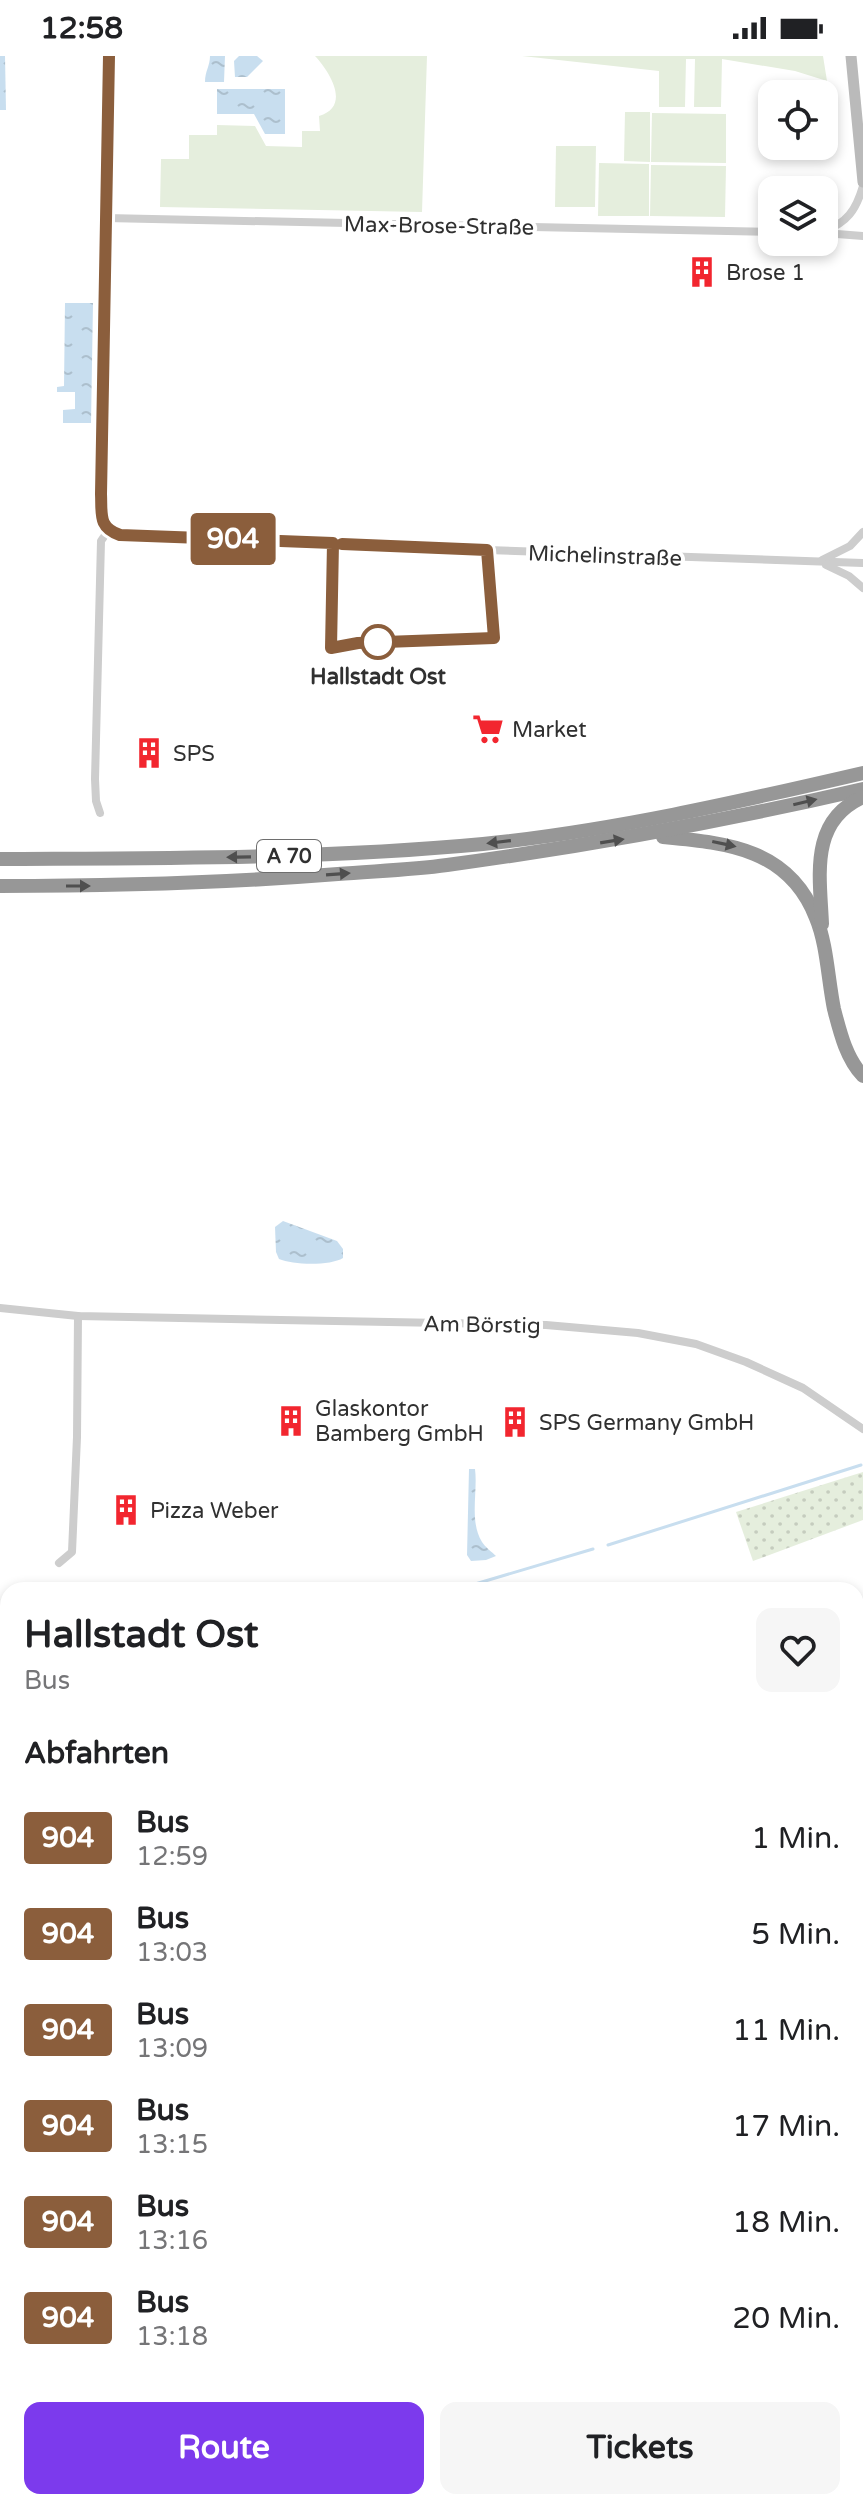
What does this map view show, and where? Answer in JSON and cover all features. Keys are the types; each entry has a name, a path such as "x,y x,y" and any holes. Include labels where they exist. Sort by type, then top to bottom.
{"highway":[{"name":"A 70","path":"0,859 289,856 486,843 652,819 863,773"},
{"name":"A 70","path":"0,886 196,883 445,865 646,835 863,789"},
{"path":"822,944 822,846 836,815 863,797"},
{"path":"646,835 726,844 757,854 777,866 798,888 816,918 838,1025 848,1054 863,1076"}],"main road":[{"path":"851,56 863,122"},
{"path":"851,56 863,184"}],"street":[{"path":"100,813 95,779 101,541 108,531 103,523 101,494 109,56"},
{"path":"838,226 853,214 863,184"},
{"name":"Max-Brose-Straße","path":"106,218 758,232"},
{"path":"838,233 863,236"},
{"name":"Michelinstraße","path":"108,531 138,536 863,563"},
{"path":"818,562 850,546 863,532"},
{"path":"818,562 849,576 863,588"},
{"name":"Am Börstig","path":"0,1308 78,1316 546,1325 638,1333 696,1344 746,1362 803,1388 863,1429"},
{"path":"59,1563 72,1552 78,1316"}],"green space":[{"path":"315,56 427,56 422,212 160,207 161,159 189,159 189,135 217,135 217,125 255,126 266,146 302,147 302,131 320,131 319,116 329,111 336,97 331,79"},
{"path":"522,56 823,56 827,80 795,71 722,59 721,107 694,107 695,59 686,59 685,107 659,107 659,71"},
{"path":"625,112 650,112 650,162 624,161"},
{"path":"652,113 726,114 726,163 651,162"},
{"path":"556,146 596,146 595,207 555,207"},
{"path":"599,163 649,164 649,216 598,216"},
{"path":"651,165 726,166 725,217 650,216"},
{"path":"863,1472 863,1520 753,1561 736,1512"}],"water":[{"path":"0,56 5,56 6,110 0,110"},
{"path":"210,56 225,56 224,82 205,82"},
{"path":"239,56 257,56 263,61 247,77 235,77 234,61"},
{"path":"217,89 285,89 285,134 265,134 254,114 217,114"},
{"path":"65,303 93,303 91,423 63,423 63,410 75,409 75,392 57,392 57,387 64,386"},
{"path":"283,1221 337,1241 343,1249 343,1258 311,1264 279,1259 275,1227"},
{"path":"469,1469 475,1469 478,1534 483,1544 496,1556 486,1560 471,1561 467,1555"}],"waterway":[{"path":"608,1545 861,1465"},
{"path":"482,1582 593,1549"}],"bus line":[{"name":"904","path":"109,56 103,523 108,531 120,535 333,543 331,648 358,643 494,638 487,550 342,544"}],"place":[{"name":"Brose 1","path":"702,272"},
{"name":"Hallstadt Ost","path":"378,642"},
{"name":"Market","path":"488,729"},
{"name":"SPS","path":"149,753"},
{"name":"Glaskontor Bamberg GmbH","path":"291,1421"},
{"name":"SPS Germany GmbH","path":"515,1422"},
{"name":"Pizza Weber","path":"126,1510"}]}
